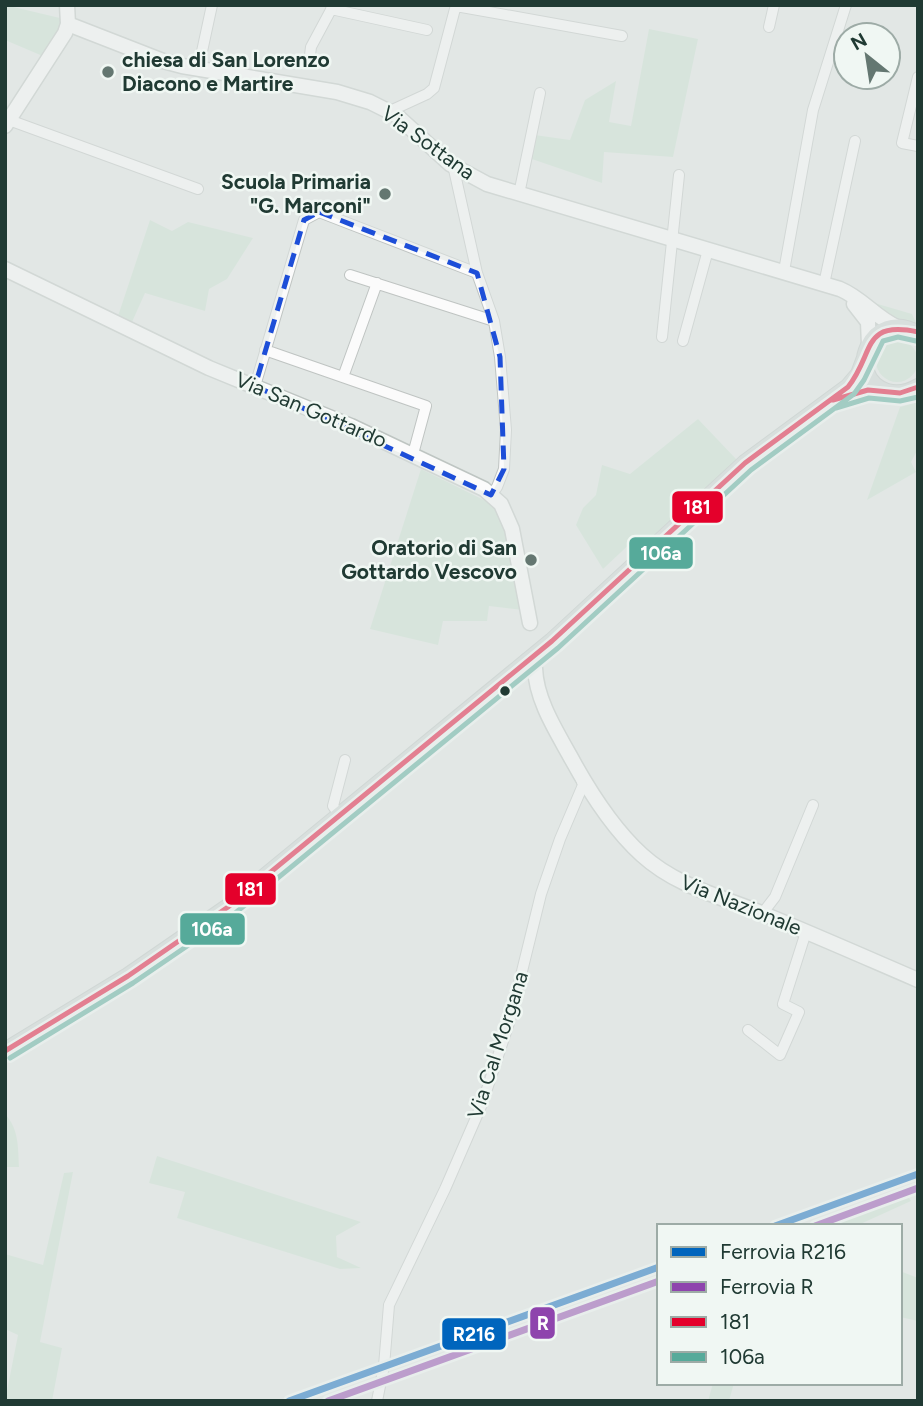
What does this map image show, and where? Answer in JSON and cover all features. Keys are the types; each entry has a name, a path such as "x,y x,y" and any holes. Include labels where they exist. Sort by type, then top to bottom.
{"main road":[{"path":"5,1051 128,976 223,911 552,641 744,463 853,382 878,334 911,331"},
{"path":"867,352 870,379 881,389"},
{"path":"828,402 858,392 881,389 899,394 914,390"}],"street":[{"path":"67,5 68,24 61,41 7,123 198,189"},
{"path":"198,70 212,5"},
{"path":"769,27 774,5"},
{"path":"784,271 813,110 846,5"},
{"path":"390,111 434,88 456,6 622,36"},
{"path":"309,63 311,47 332,7 428,30"},
{"name":"Via Sottana","path":"68,24 163,61 198,70 337,92 390,111 453,165 488,184 826,284 852,295 879,317 911,331"},
{"path":"918,77 902,143 918,146"},
{"path":"519,194 540,93"},
{"path":"826,284 855,141"},
{"path":"453,165 477,273 494,321 500,356 506,430 504,470 491,495"},
{"path":"662,337 679,175"},
{"path":"255,386 304,220 319,212 477,273"},
{"path":"683,341 708,250"},
{"name":"Via San Gottardo","path":"5,270 209,368 413,454 466,479 491,495 501,504 512,530 530,623"},
{"path":"350,275 494,321"},
{"path":"343,377 377,284"},
{"name":"Via Sottana","path":"826,284 852,302 864,316 869,327 867,352"},
{"path":"265,350 426,406 413,454"},
{"path":"536,681 552,641"},
{"name":"Via Nazionale","path":"527,661 535,668 536,681 551,722 580,776 620,833 641,855 667,874 712,896 762,914 918,980"},
{"path":"340,816 333,806 345,760"},
{"name":"Via Cal Morgana","path":"377,1401 384,1366 389,1305 445,1189 482,1104 510,1020 541,894 583,785 580,776"},
{"path":"762,914 775,897 813,805"},
{"path":"748,1030 780,1055 799,1012 783,1004 806,932"}],"highlighted area":[{"path":"319,212 477,273 500,357 504,469 491,495 255,386 304,220"}],"green space":[{"path":"5,5 60,18 60,28 45,57 5,40"},
{"path":"649,29 698,39 673,157 604,152 602,183 526,157 535,135 570,140 585,100 616,81 609,122 631,126"},
{"path":"150,220 172,231 188,222 253,238 227,279 209,289 205,311 145,293 132,322 118,316"},
{"path":"864,300 912,314 918,327 891,320"},
{"path":"897,340 912,346 918,361 912,376 897,382 882,376 876,361 882,346"},
{"path":"918,402 918,449 911,462 916,472 867,500 900,407"},
{"path":"698,419 737,460 642,546 635,539 603,569 576,525 583,508 596,495 602,465 630,474"},
{"path":"421,469 498,509 510,543 523,610 489,606 487,621 443,621 438,645 370,629"},
{"path":"5,1114 15,1132 19,1167 5,1167"},
{"path":"157,1156 361,1222 336,1236 337,1257 361,1268 340,1269 177,1218 185,1192 149,1183"},
{"path":"73,1172 40,1342 62,1348 52,1401 5,1401 18,1335 5,1329 5,1254 43,1265 64,1173"},
{"path":"906,1193 911,1201 860,1224 821,1224"},
{"path":"902,1272 918,1278 918,1321 902,1317"},
{"path":"712,1385 733,1385 729,1401 708,1401"}],"rail line":[{"name":"R216","path":"780,1224 918,1174"},
{"name":"R","path":"820,1224 918,1188"},
{"name":"R216","path":"289,1401 657,1268"},
{"name":"R","path":"328,1401 657,1282"}],"transit line":[{"name":"181","path":"5,1051 128,976 228,907 552,641 745,463 848,387 878,335 900,330 918,332"},
{"name":"106a","path":"10,1058 133,983 234,914 558,648 751,470 854,394 883,341 898,337 916,341"},
{"name":"181","path":"833,400 868,390 900,393 918,387"},
{"name":"106a","path":"836,408 869,398 900,401 918,397"}],"place":[{"name":"chiesa di San Lorenzo Diacono e Martire","path":"108,72"},
{"name":"Scuola Primaria \"G. Marconi\"","path":"385,194"},
{"name":"Oratorio di San Gottardo Vescovo","path":"531,560"}]}
